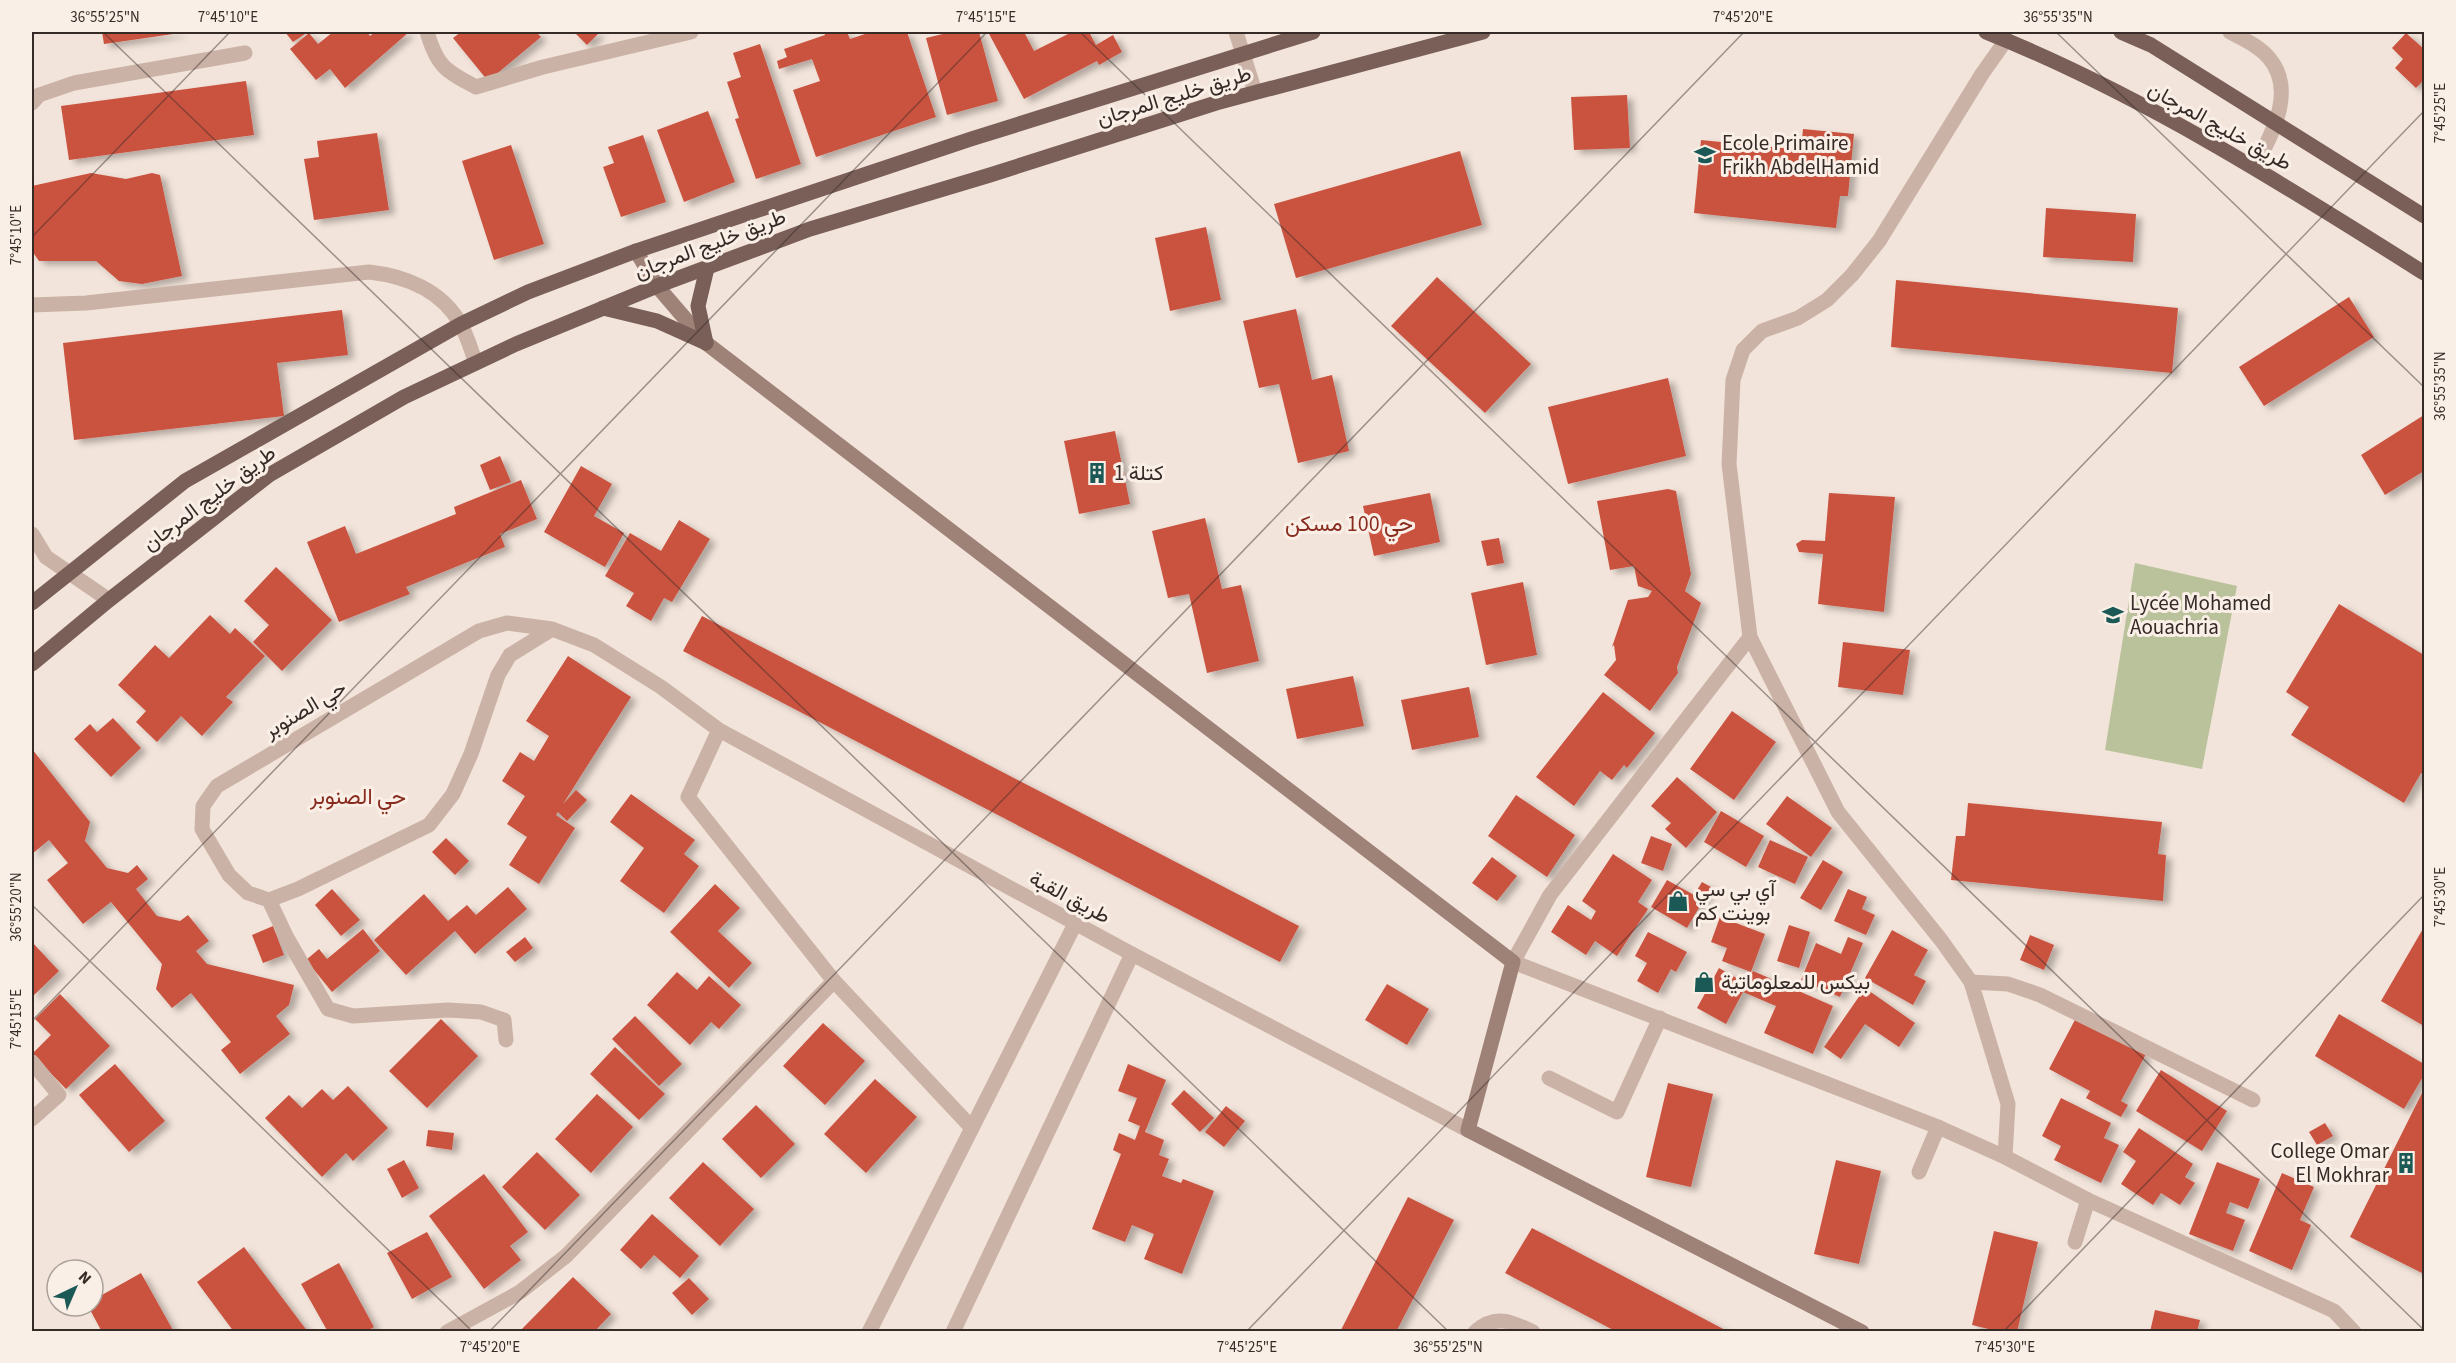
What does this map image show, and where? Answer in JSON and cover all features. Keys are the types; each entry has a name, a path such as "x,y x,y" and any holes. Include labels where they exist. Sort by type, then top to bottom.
{"main road":[{"name":"طريق خليج المرجان","path":"32,603 185,481 461,324 528,292 636,251 971,139 1313,32"},
{"name":"طريق خليج المرجان","path":"32,664 109,600 269,475 404,397 476,363 657,286 810,229 1256,92 1483,32"},
{"name":"طريق خليج المرجان","path":"1986,32 2117,93 2255,167 2424,273"},
{"name":"طريق خليج المرجان","path":"2121,32 2151,45 2424,216"},
{"path":"706,343 698,306 707,268"},
{"path":"603,308 657,321 706,343"}],"street":[{"path":"427,32 433,51 447,71 476,87 543,67 691,32"},
{"path":"1236,32 1256,92"},
{"path":"2230,32 2269,58 2278,74 2282,94 2276,124 2255,167"},
{"path":"2005,1157 2008,1104 1971,982 1941,940 1838,812 1750,637 1729,464 1733,380 1743,350 1762,330 1798,318 1827,300 1852,275 1879,241 1982,74 2006,40"},
{"path":"32,103 39,95 74,83 245,53"},
{"path":"636,251 657,286 706,343 1514,962 1938,1127 2005,1157 2088,1200 2334,1311 2354,1332"},
{"path":"32,305 86,303 369,272 390,274 419,285 441,300 461,324 476,363"},
{"path":"32,534 46,557 109,600"},
{"name":"حي الصنوبر","path":"269,900 248,893 229,875 202,829 203,806 217,786 479,631 507,623 552,628 594,645 661,687"},
{"path":"506,1040 504,1020 480,1012 448,1010 353,1016 328,1009 286,936 269,900 298,889 429,825 453,794 471,754 498,675 510,655 552,628"},
{"path":"1750,637 1550,895 1514,962 1468,1130 1862,1332"},
{"name":"طريق القبة","path":"661,687 719,730 1132,954 1468,1130"},
{"path":"719,730 688,797 834,981 972,1128"},
{"path":"869,1332 1076,924"},
{"path":"953,1332 1132,954"},
{"path":"447,1332 520,1292 566,1256 834,981"},
{"path":"1971,982 2008,984 2040,995 2253,1100"},
{"path":"1549,1078 1617,1112 1660,1018"},
{"path":"32,1062 59,1095 32,1119"},
{"path":"1919,1173 1938,1127"},
{"path":"2075,1242 2088,1200"},
{"path":"1476,1332 1481,1326 1506,1319 1533,1332"}],"green space":[{"path":"2135,563 2237,586 2202,769 2105,750"}],"building":[{"path":"102,32 180,32 180,33 104,44"},
{"path":"285,32 308,32 293,42"},
{"path":"333,32 367,32 370,36 375,32 409,32 345,88 330,69 316,80 290,49 309,33 318,44"},
{"path":"461,32 536,32 541,37 488,81 453,38"},
{"path":"574,32 600,32 587,45"},
{"path":"824,32 847,32 850,39 871,32 907,32 936,117 816,157 793,90 820,81 812,59 779,69 777,61 787,57 784,49 825,35"},
{"path":"951,32 979,32 998,101 947,115 926,38"},
{"path":"988,32 1024,32 1034,51 1072,32 1089,32 1096,45 1113,35 1122,52 1099,65 1097,61 1024,99"},
{"path":"2406,33 2424,49 2424,80 2416,88 2395,68 2403,59 2392,48"},
{"path":"760,44 801,164 756,179 735,119 739,118 727,82 741,77 733,53"},
{"path":"246,81 254,135 69,160 61,106"},
{"path":"1627,95 1630,148 1574,150 1571,97"},
{"path":"708,111 735,182 684,202 657,130"},
{"path":"1803,129 1854,134 1848,196 1840,196 1836,228 1694,213 1701,140 1801,150"},
{"path":"377,133 389,210 314,220 304,159 319,157 317,141"},
{"path":"643,135 666,202 621,217 603,167 614,163 608,147"},
{"path":"511,145 544,244 494,260 462,161"},
{"path":"1460,151 1482,225 1296,278 1274,204"},
{"path":"91,173 126,179 152,173 160,175 182,276 142,284 119,281 96,261 39,261 32,251 32,186"},
{"path":"2046,208 2136,214 2133,262 2043,257"},
{"path":"1206,227 1221,300 1170,311 1155,238"},
{"path":"1437,277 1531,364 1485,413 1391,326"},
{"path":"1896,280 2178,308 2172,373 1891,347"},
{"path":"2349,297 2374,337 2264,406 2239,367"},
{"path":"1296,309 1312,380 1332,375 1349,451 1298,463 1279,384 1259,388 1243,321"},
{"path":"342,310 348,355 277,363 284,416 74,440 63,343"},
{"path":"1668,378 1686,456 1568,484 1548,407"},
{"path":"2424,415 2424,471 2385,495 2361,455"},
{"name":"كتلة 1","path":"1115,431 1130,504 1079,514 1064,441"},
{"path":"500,456 511,482 490,490 480,465"},
{"path":"581,466 612,484 594,516 624,533 605,567 544,532"},
{"path":"521,480 537,519 500,534 505,547 406,587 410,594 339,622 307,542 345,526 356,554 456,514 454,507"},
{"path":"1668,489 1676,491 1691,574 1685,591 1701,603 1677,667 1678,673 1650,711 1604,675 1616,660 1614,645 1612,647 1628,600 1648,597 1652,591 1638,586 1634,566 1610,570 1597,501"},
{"path":"1430,493 1440,542 1374,556 1363,506"},
{"path":"1829,493 1895,497 1884,612 1818,604 1823,554 1799,552 1796,544 1802,540 1825,541"},
{"path":"1205,518 1222,589 1241,585 1259,661 1207,673 1189,594 1168,598 1152,531"},
{"path":"679,520 710,539 672,602 664,598 651,621 626,606 634,593 605,576 630,533 661,551"},
{"path":"1499,538 1504,563 1487,566 1481,541"},
{"path":"276,567 332,620 282,671 253,642 269,625 244,601"},
{"path":"1523,582 1537,655 1486,665 1471,593"},
{"path":"2339,604 2424,655 2424,775 2421,773 2404,803 2291,735 2309,707 2286,692"},
{"path":"210,615 230,634 235,628 265,656 226,697 233,702 202,736 181,716 157,742 136,722 146,711 118,685 155,645 169,658"},
{"path":"702,616 1299,926 1280,962 683,651"},
{"path":"1843,642 1910,650 1903,695 1838,687"},
{"path":"568,656 631,697 563,804 576,790 587,800 567,821 558,812 556,815 575,828 539,884 509,865 527,837 507,824 525,796 502,781 520,752 534,761 549,736 526,721"},
{"path":"1353,676 1364,726 1297,739 1286,689"},
{"path":"1469,687 1479,737 1412,750 1401,700"},
{"path":"1603,692 1655,733 1627,768 1624,765 1612,780 1600,771 1574,806 1536,777"},
{"path":"1732,711 1776,742 1734,800 1690,769"},
{"path":"113,718 141,748 111,777 74,739 90,724 97,732"},
{"path":"32,749 90,822 85,841 107,868 128,873 137,865 148,879 136,889 157,916 180,921 188,915 209,941 196,951 207,964 294,985 289,1005 276,1016 290,1034 240,1074 221,1050 231,1042 191,993 172,1008 156,989 162,964 111,902 83,924 47,880 68,863 49,840 32,854"},
{"path":"1677,777 1717,812 1686,848 1665,829 1671,823 1651,806"},
{"path":"631,794 695,840 684,854 699,866 664,913 620,881 644,848 610,822"},
{"path":"1516,795 1575,835 1547,877 1488,836"},
{"path":"1787,796 1832,828 1811,857 1766,824"},
{"path":"1968,803 2162,822 2158,854 2166,855 2163,901 1951,880 1956,836 1965,836"},
{"path":"1721,811 1764,836 1746,867 1704,842"},
{"path":"1651,836 1672,844 1663,871 1641,863"},
{"path":"446,838 469,861 455,875 432,852"},
{"path":"1770,840 1808,857 1795,884 1758,867"},
{"path":"1613,854 1652,880 1638,902 1648,909 1617,956 1595,941 1586,955 1551,932 1568,905 1591,920 1596,911 1582,901"},
{"path":"1492,857 1517,876 1497,901 1472,883"},
{"path":"1823,860 1843,872 1821,910 1800,898"},
{"name":"آي بي سي بوينت كم","path":"1667,880 1694,895 1702,882 1711,887 1687,928 1651,907"},
{"path":"715,884 740,908 718,931 752,963 729,988 670,932"},
{"path":"508,887 527,909 475,954 455,931 406,975 374,940 424,894 448,921 467,905 476,915"},
{"path":"332,889 360,920 341,936 315,905"},
{"path":"1848,889 1867,897 1862,909 1875,915 1866,935 1834,921"},
{"path":"1720,917 1765,934 1751,972 1722,961 1727,948 1711,942"},
{"path":"1789,925 1810,932 1799,968 1777,961"},
{"path":"273,926 284,955 263,963 252,935"},
{"path":"2424,927 2424,1026 2381,1001"},
{"path":"363,929 380,951 332,992 306,960 319,949 327,959"},
{"path":"1892,930 1928,950 1914,975 1926,981 1913,1005 1865,978"},
{"path":"1648,932 1687,952 1676,972 1671,969 1658,993 1637,981 1647,963 1635,956"},
{"path":"2030,935 2054,945 2044,970 2020,960"},
{"path":"525,937 533,948 515,962 506,952"},
{"path":"1848,937 1863,943 1840,997 1801,980 1816,943 1841,954"},
{"path":"32,942 59,971 33,996 32,994"},
{"path":"1719,968 1747,984 1753,971 1833,1006 1813,1054 1764,1033 1776,1006 1743,992 1726,1024 1697,1008"},
{"path":"677,972 697,990 709,976 741,1005 719,1029 711,1022 690,1045 647,1005"},
{"path":"1387,984 1429,1009 1407,1045 1365,1020"},
{"path":"1865,988 1915,1023 1899,1047 1865,1024 1841,1059 1824,1047"},
{"path":"60,994 110,1046 66,1089 32,1054 51,1035 35,1019"},
{"path":"2339,1014 2424,1064 2424,1075 2404,1109 2315,1056"},
{"path":"635,1016 682,1064 659,1086 612,1039"},
{"path":"2077,1016 2146,1054 2121,1101 2128,1105 2121,1117 2086,1098 2090,1091 2049,1069"},
{"path":"441,1019 478,1056 427,1108 389,1071"},
{"path":"823,1023 865,1061 825,1105 783,1066"},
{"path":"615,1047 665,1094 639,1120 590,1074"},
{"path":"115,1064 165,1121 129,1152 79,1095"},
{"path":"1128,1064 1166,1080 1145,1132 1164,1140 1159,1155 1169,1159 1162,1176 1181,1183 1183,1179 1214,1191 1182,1274 1144,1259 1154,1234 1132,1225 1125,1242 1092,1229 1121,1154 1113,1150 1119,1133 1135,1140 1140,1126 1128,1121 1137,1098 1118,1091"},
{"path":"2161,1070 2227,1111 2202,1151 2136,1111"},
{"path":"875,1079 917,1117 866,1173 824,1134"},
{"path":"1668,1083 1713,1094 1691,1187 1646,1177"},
{"path":"348,1086 388,1128 353,1161 346,1153 322,1177 265,1118 289,1095 302,1108 322,1089 333,1100"},
{"name":"College Omar El Mokhrar","path":"2424,1089 2424,1274 2350,1237"},
{"path":"1184,1090 1214,1118 1200,1132 1171,1104"},
{"path":"597,1094 633,1127 591,1173 555,1139"},
{"path":"2061,1098 2111,1123 2104,1138 2119,1145 2101,1183 2054,1160 2061,1146 2042,1136"},
{"path":"756,1105 795,1144 761,1178 722,1139"},
{"path":"1226,1106 1245,1121 1224,1147 1205,1132"},
{"path":"2325,1123 2333,1136 2317,1145 2309,1132"},
{"path":"2139,1128 2193,1164 2185,1177 2195,1183 2180,1205 2161,1193 2153,1205 2121,1184 2136,1161 2123,1152"},
{"path":"428,1130 454,1133 452,1150 426,1146"},
{"path":"537,1152 580,1195 545,1230 502,1187"},
{"path":"404,1160 419,1188 402,1198 387,1169"},
{"path":"1836,1160 1881,1171 1859,1264 1814,1254"},
{"path":"703,1162 754,1209 720,1246 669,1198"},
{"path":"2217,1162 2260,1179 2248,1209 2230,1202 2226,1213 2245,1220 2233,1251 2189,1234"},
{"path":"2282,1173 2314,1187 2300,1220 2311,1225 2292,1270 2249,1251"},
{"path":"484,1174 528,1232 510,1246 521,1260 484,1289 429,1216"},
{"path":"1408,1197 1454,1220 1396,1332 1340,1332"},
{"path":"652,1214 699,1256 680,1278 654,1255 641,1269 620,1250"},
{"path":"1532,1228 1729,1332 1617,1332 1505,1273"},
{"path":"1994,1231 2038,1242 2017,1332 2001,1332 1972,1325"},
{"path":"427,1232 452,1277 412,1299 387,1253"},
{"path":"244,1247 308,1332 234,1332 197,1282"},
{"path":"339,1263 374,1327 365,1332 328,1332 301,1284"},
{"path":"141,1273 174,1332 102,1332 94,1318 105,1318 105,1293"},
{"path":"573,1277 611,1314 594,1332 519,1332"},
{"path":"689,1278 709,1299 692,1315 672,1293"},
{"path":"2155,1310 2200,1320 2197,1332 2150,1332"}],"place":[{"name":"Ecole Primaire Frikh AbdelHamid","path":"1705,155"},
{"name":"كتلة 1","path":"1097,473"},
{"name":"Lycée Mohamed Aouachria","path":"2113,615"},
{"name":"آي بي سي بوينت كم","path":"1678,901"},
{"name":"بيكس للمعلوماتية","path":"1704,982"},
{"name":"College Omar El Mokhrar","path":"2406,1163"}],"district":[{"name":"حي 100 مسكن","path":"1349,523"},
{"name":"حي الصنوبر","path":"358,796"}]}
